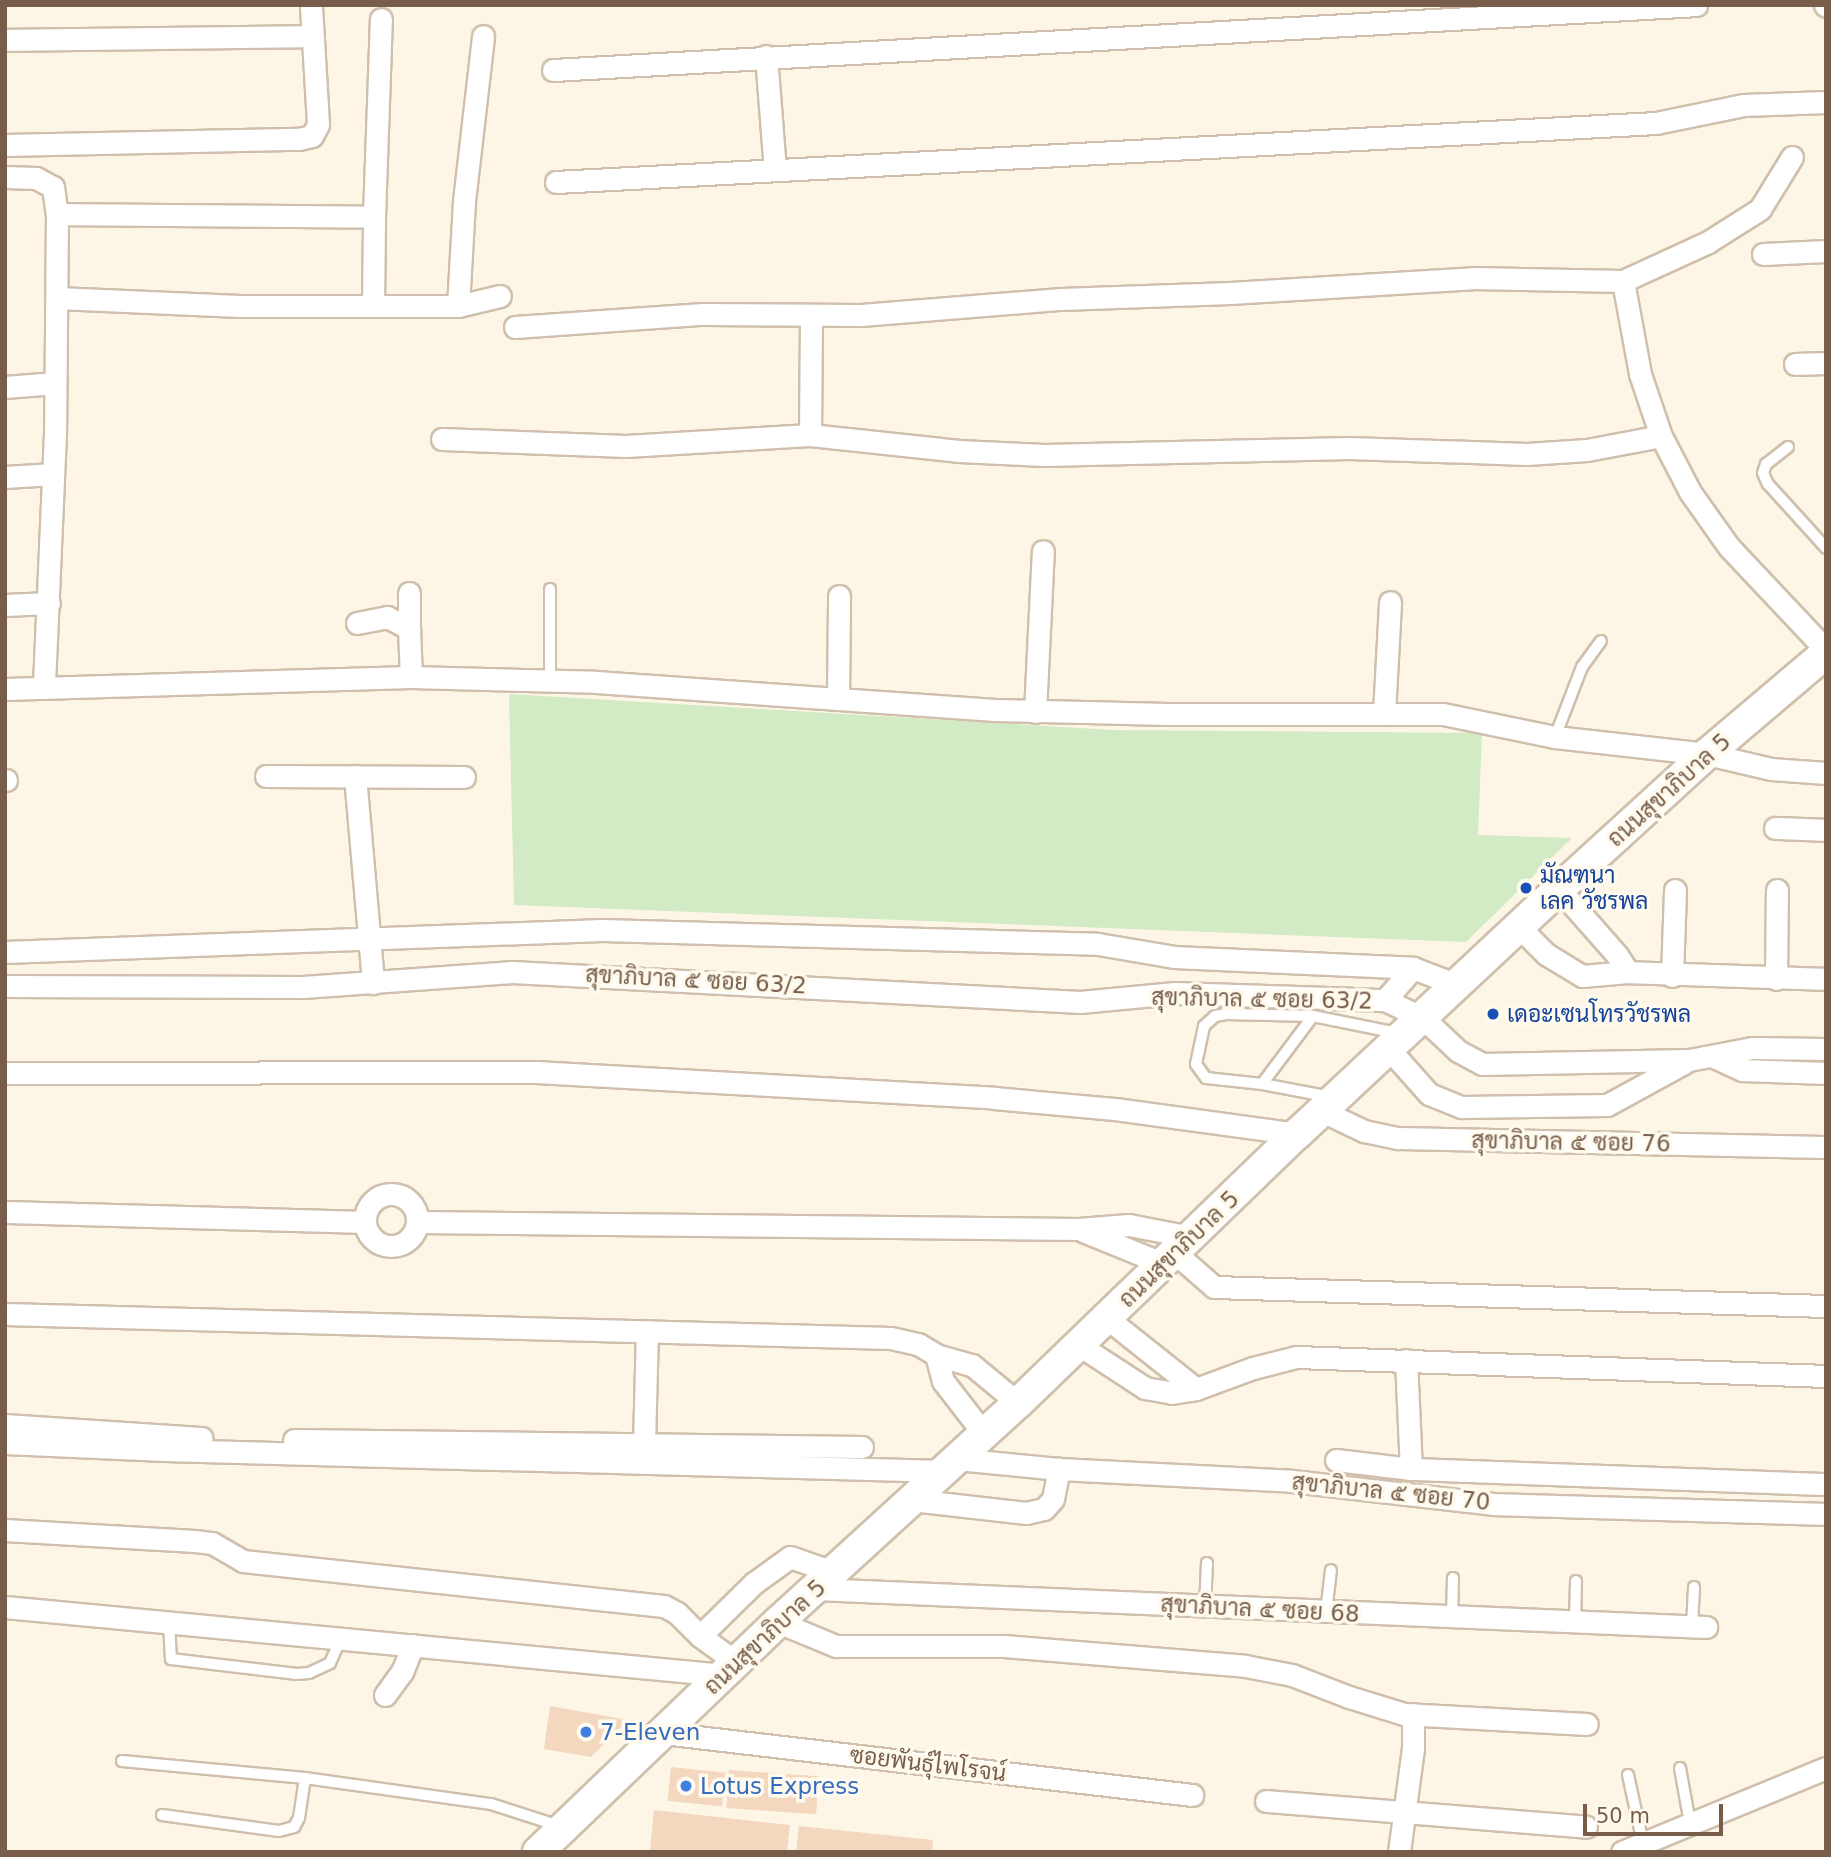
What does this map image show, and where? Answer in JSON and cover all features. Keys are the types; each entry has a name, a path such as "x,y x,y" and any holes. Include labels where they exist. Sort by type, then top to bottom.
{"main road":[{"name":"ถนนสุขาภิบาล 5","path":"538,1852 561,1827 778,1622 1108,1319 1297,1134 1559,889 1707,754 1826,652"}],"street":[{"path":"5,145 306,138 316,131 317,124 311,5"},
{"path":"553,70 1696,5"},
{"path":"373,305 381,19"},
{"path":"5,40 312,36"},
{"path":"458,306 464,201 482,36"},
{"path":"766,56 775,170"},
{"path":"556,183 1656,123 1744,105 1826,102"},
{"path":"515,327 716,314 811,316 1061,299 1230,293 1473,278 1623,281 1708,242 1760,209 1792,157"},
{"path":"5,177 36,178 52,187 57,214 49,604 44,688"},
{"path":"57,214 374,217"},
{"path":"1763,254 1826,251"},
{"path":"1623,281 1640,374 1661,436 1690,492 1729,547 1826,652"},
{"path":"57,298 240,306 458,306 500,296"},
{"path":"810,435 811,316"},
{"path":"1795,364 1826,363"},
{"path":"5,387 55,383"},
{"path":"442,439 626,446 810,435 959,451 1044,455 1349,448 1527,454 1587,450 1661,436"},
{"path":"5,477 52,474"},
{"path":"1035,712 1042,551"},
{"path":"409,593 411,677"},
{"path":"838,699 839,596"},
{"path":"1384,713 1390,602"},
{"path":"5,605 49,604"},
{"path":"357,623 387,617 409,628"},
{"path":"5,689 411,677 550,680 1035,712 1384,713 1469,717 1555,737 1707,754 1771,769 1826,773"},
{"path":"266,776 464,777"},
{"path":"355,776 373,983"},
{"path":"1775,828 1826,830"},
{"path":"1559,889 1628,972"},
{"path":"1672,976 1675,890"},
{"path":"1776,979 1777,890"},
{"path":"1519,927 1546,954 1582,976 1628,972 1672,976 1826,979"},
{"path":"5,952 369,939 467,932 602,930 1098,944 1174,957 1413,968 1457,985"},
{"path":"1174,957 1175,993"},
{"path":"1413,968 1385,1000 1405,1034 1429,1094 1461,1107 1607,1105 1689,1060"},
{"name":"สุขาภิบาล ๕ ซอย 63/2","path":"5,986 303,987 512,972 1080,1002 1175,993 1385,1000"},
{"path":"1405,1034 1458,1051 1482,1064 1689,1060 1752,1048 1826,1049"},
{"path":"1714,1057 1742,1070 1826,1073"},
{"path":"5,1073 536,1072 994,1098 1115,1109 1297,1134"},
{"name":"สุขาภิบาล ๕ ซอย 76","path":"1328,1105 1364,1132 1398,1138 1826,1147"},
{"path":"395,1195 414,1207 418,1222 411,1238 396,1246 387,1246 371,1238 365,1222 373,1201 395,1195"},
{"path":"5,1212 365,1222"},
{"path":"418,1222 1078,1229 1129,1226 1176,1251 1214,1287 1826,1306"},
{"path":"1078,1229 1176,1251"},
{"path":"5,1314 891,1338 918,1344 936,1355 972,1365 1018,1403"},
{"path":"1108,1319 1196,1389"},
{"path":"644,1444 647,1331"},
{"path":"1079,1345 1145,1388 1172,1392 1196,1389 1253,1368 1296,1357 1826,1376"},
{"path":"936,1355 943,1381 984,1434"},
{"path":"1406,1360 1411,1469"},
{"path":"5,1425 221,1439 862,1447"},
{"name":"สุขาภิบาล ๕ ซอย 70","path":"5,1443 165,1450 1059,1469 1292,1481 1493,1504 1826,1514"},
{"path":"1336,1460 1411,1469 1826,1484"},
{"path":"912,1500 1026,1513 1044,1509 1053,1499 1059,1469"},
{"path":"5,1530 195,1541 212,1543 243,1561 664,1606 677,1613 730,1669"},
{"name":"สุขาภิบาล ๕ ซอย 68","path":"700,1636 754,1583 790,1557 824,1581 1205,1607 1699,1627"},
{"path":"5,1606 413,1645 730,1669"},
{"path":"778,1622 836,1646 1004,1646 1245,1666 1292,1675 1388,1710 1413,1714 1587,1724"},
{"path":"385,1695 401,1672 413,1645"},
{"path":"1399,1852 1413,1749 1413,1714"},
{"name":"ซอยพันธ์ุไพโรจน์","path":"663,1733 1192,1795"},
{"path":"1622,1852 1826,1768"},
{"path":"1266,1801 1586,1826"}],"lane":[{"path":"1788,447 1766,464 1763,473 1768,484 1826,548"},
{"path":"550,589 550,680"},
{"path":"1555,737 1582,667 1601,641"},
{"path":"1328,1105 1262,1084 1206,1078 1198,1071 1196,1064 1208,1019 1226,1014 1313,1016 1405,1034"},
{"path":"1262,1084 1313,1016"},
{"path":"1205,1607 1207,1563"},
{"path":"1326,1613 1331,1570"},
{"path":"1452,1618 1453,1578"},
{"path":"1575,1622 1576,1581"},
{"path":"1694,1587 1699,1627"},
{"path":"169,1622 171,1658 297,1674 309,1673 330,1663 341,1638"},
{"path":"121,1760 306,1779 491,1804 561,1827"},
{"path":"1680,1768 1690,1823"},
{"path":"1628,1775 1643,1843"},
{"path":"162,1815 279,1831 294,1827 299,1818 306,1779"}],"green space":[{"path":"509,694 1114,730 1482,733 1478,835 1572,838 1466,942 514,905"}],"building":[{"path":"550,1706 628,1720 591,1757 544,1749"},
{"path":"671,1767 726,1773 722,1807 667,1801"},
{"path":"729,1770 819,1776 816,1814 726,1808"},
{"path":"654,1810 790,1825 787,1852 650,1850"},
{"path":"799,1826 933,1840 932,1852 796,1852"}],"place":[{"name":"มัณฑนา เลค วัชรพล","path":"1526,888"},
{"name":"เดอะเซนโทรวัชรพล","path":"1493,1014"},
{"name":"7-Eleven","path":"586,1732"},
{"name":"Lotus Express","path":"686,1786"}]}
